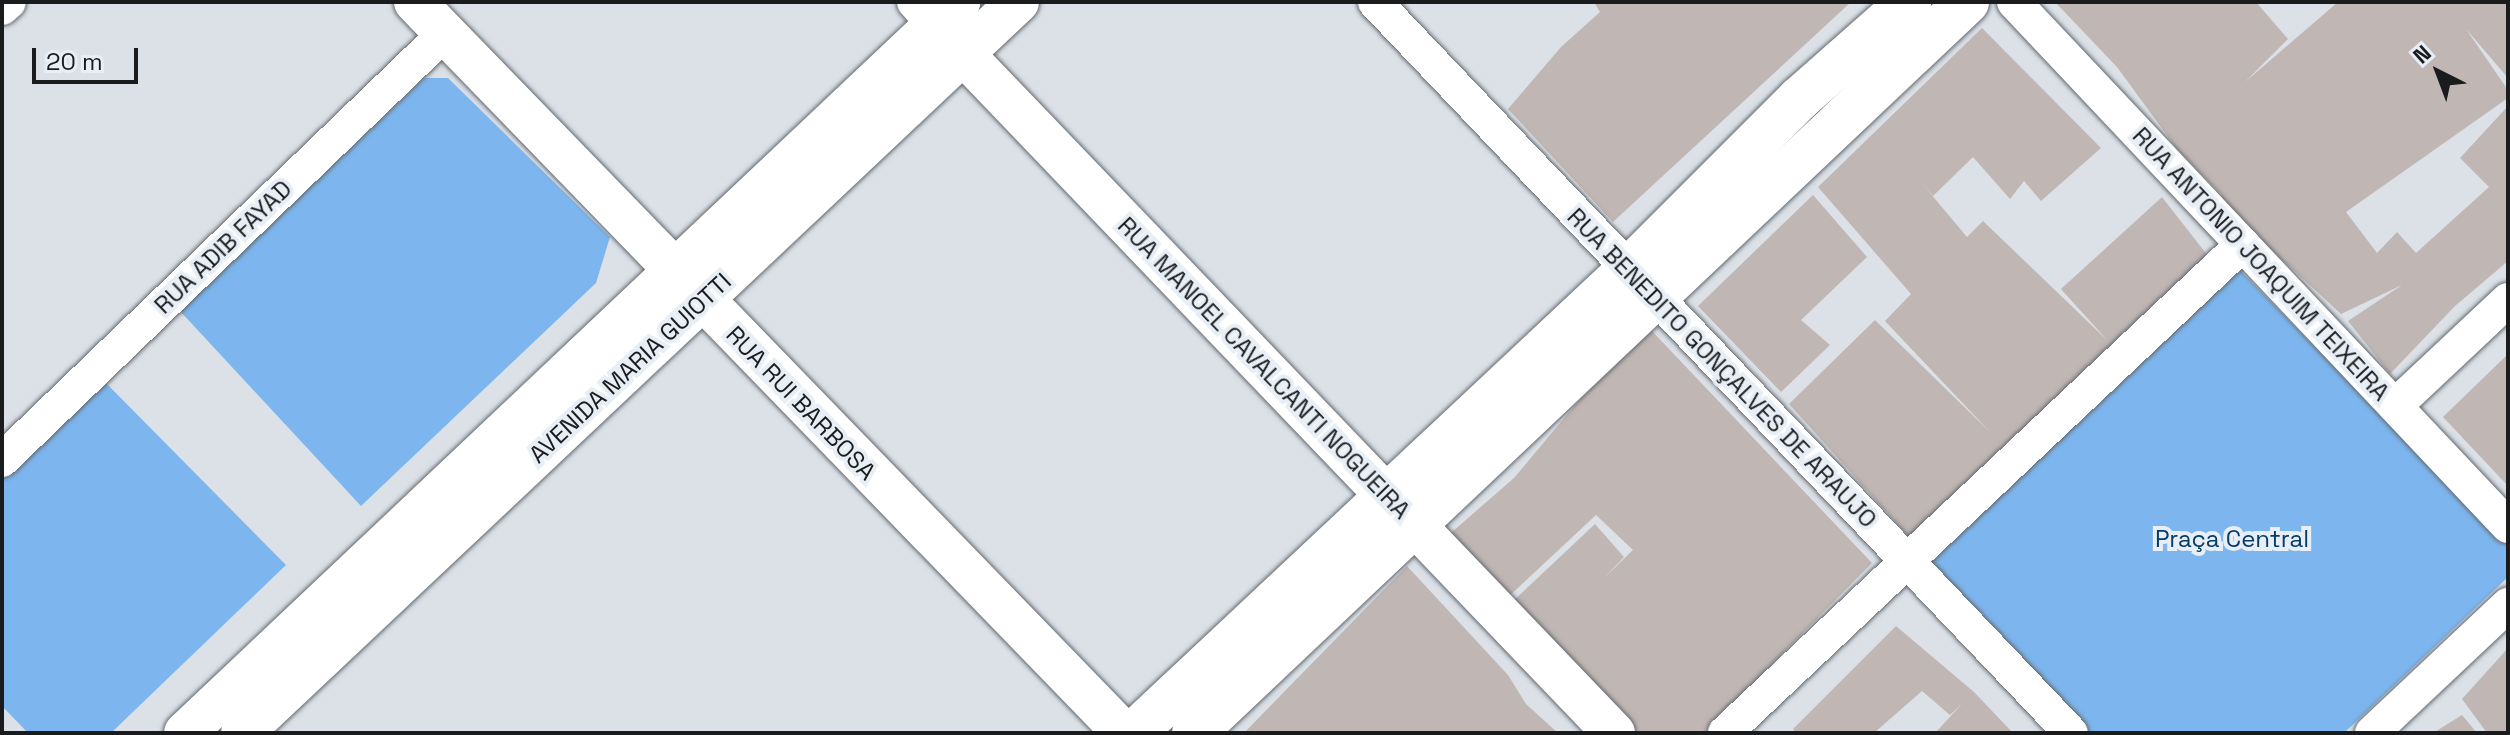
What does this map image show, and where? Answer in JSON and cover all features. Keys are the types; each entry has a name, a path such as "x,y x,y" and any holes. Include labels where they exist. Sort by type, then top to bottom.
{"main road":[{"path":"1640,285 1799,99 1909,2"},
{"path":"1194,733 1401,511 1640,285 1830,132 1967,2"},
{"path":"1799,99 1830,132"},
{"path":"1134,733 1401,511"}],"street":[{"path":"2,8 9,2"},
{"name":"RUA RUI BARBOSA","path":"415,2 687,286 1124,733"},
{"name":"AVENIDA MARIA GUIOTTI","path":"242,733 687,286 943,21 1018,2"},
{"name":"RUA BENEDITO GONÇALVES DE ARAUJO","path":"1375,2 1640,285 2071,733"},
{"name":"RUA ANTONIO JOAQUIM TEIXEIRA","path":"2014,2 2508,526"},
{"name":"RUA MANOEL CAVALCANTI NOGUEIRA","path":"943,21 1401,511 1614,733"},
{"name":"RUA ADIB FAYAD","path":"2,460 444,34"},
{"path":"1725,733 2243,244"},
{"name":"AVENIDA MARIA GUIOTTI","path":"185,733 687,286"},
{"path":"2395,406 2508,300"},
{"path":"2372,733 2508,605"}],"green space":[{"path":"424,78 448,78 610,237 596,283 361,506 180,311"},
{"name":"Praça Central","path":"2238,268 2508,545 2508,577 2344,733 2089,733 1925,565"},
{"path":"102,379 286,565 111,733 28,733 2,706 2,473"}],"building":[{"path":"1594,2 1851,2 1613,222 1508,109 1561,47 1600,12"},
{"path":"2055,2 2256,2 2288,39 2245,82 2338,2 2508,2 2508,78 2466,29 2508,90 2508,98 2346,212 2377,253 2397,232 2416,253 2489,187 2460,158 2508,106 2508,261 2455,306 2390,374 2348,321 2402,285 2341,314 2226,208 2221,194 2177,149 2117,67"},
{"path":"1982,28 2101,148 2041,201 2024,181 2010,199 1973,157 1933,196 1920,181 1967,237 1983,221 2107,340 2061,289 2162,197 2208,256 1911,539 1789,404 1875,320 1990,432 1885,321 1911,294 1818,187"},
{"path":"1813,195 1867,257 1801,320 1830,345 1781,392 1698,306"},
{"path":"1651,330 1872,563 1704,733 1630,733 1511,603 1595,524 1624,557 1604,578 1633,550 1596,515 1505,600 1445,538 1514,478 1581,398"},
{"path":"2508,354 2508,486 2443,417"},
{"path":"1407,566 1508,675 1526,704 1558,733 1244,733"},
{"path":"1896,626 1974,692 2013,733 1935,733 1962,704 1950,715 1922,691 1874,733 1796,733 1793,729"},
{"path":"2508,648 2508,733 2487,733 2462,699"},
{"path":"2462,715 2477,733 2433,733"}]}
